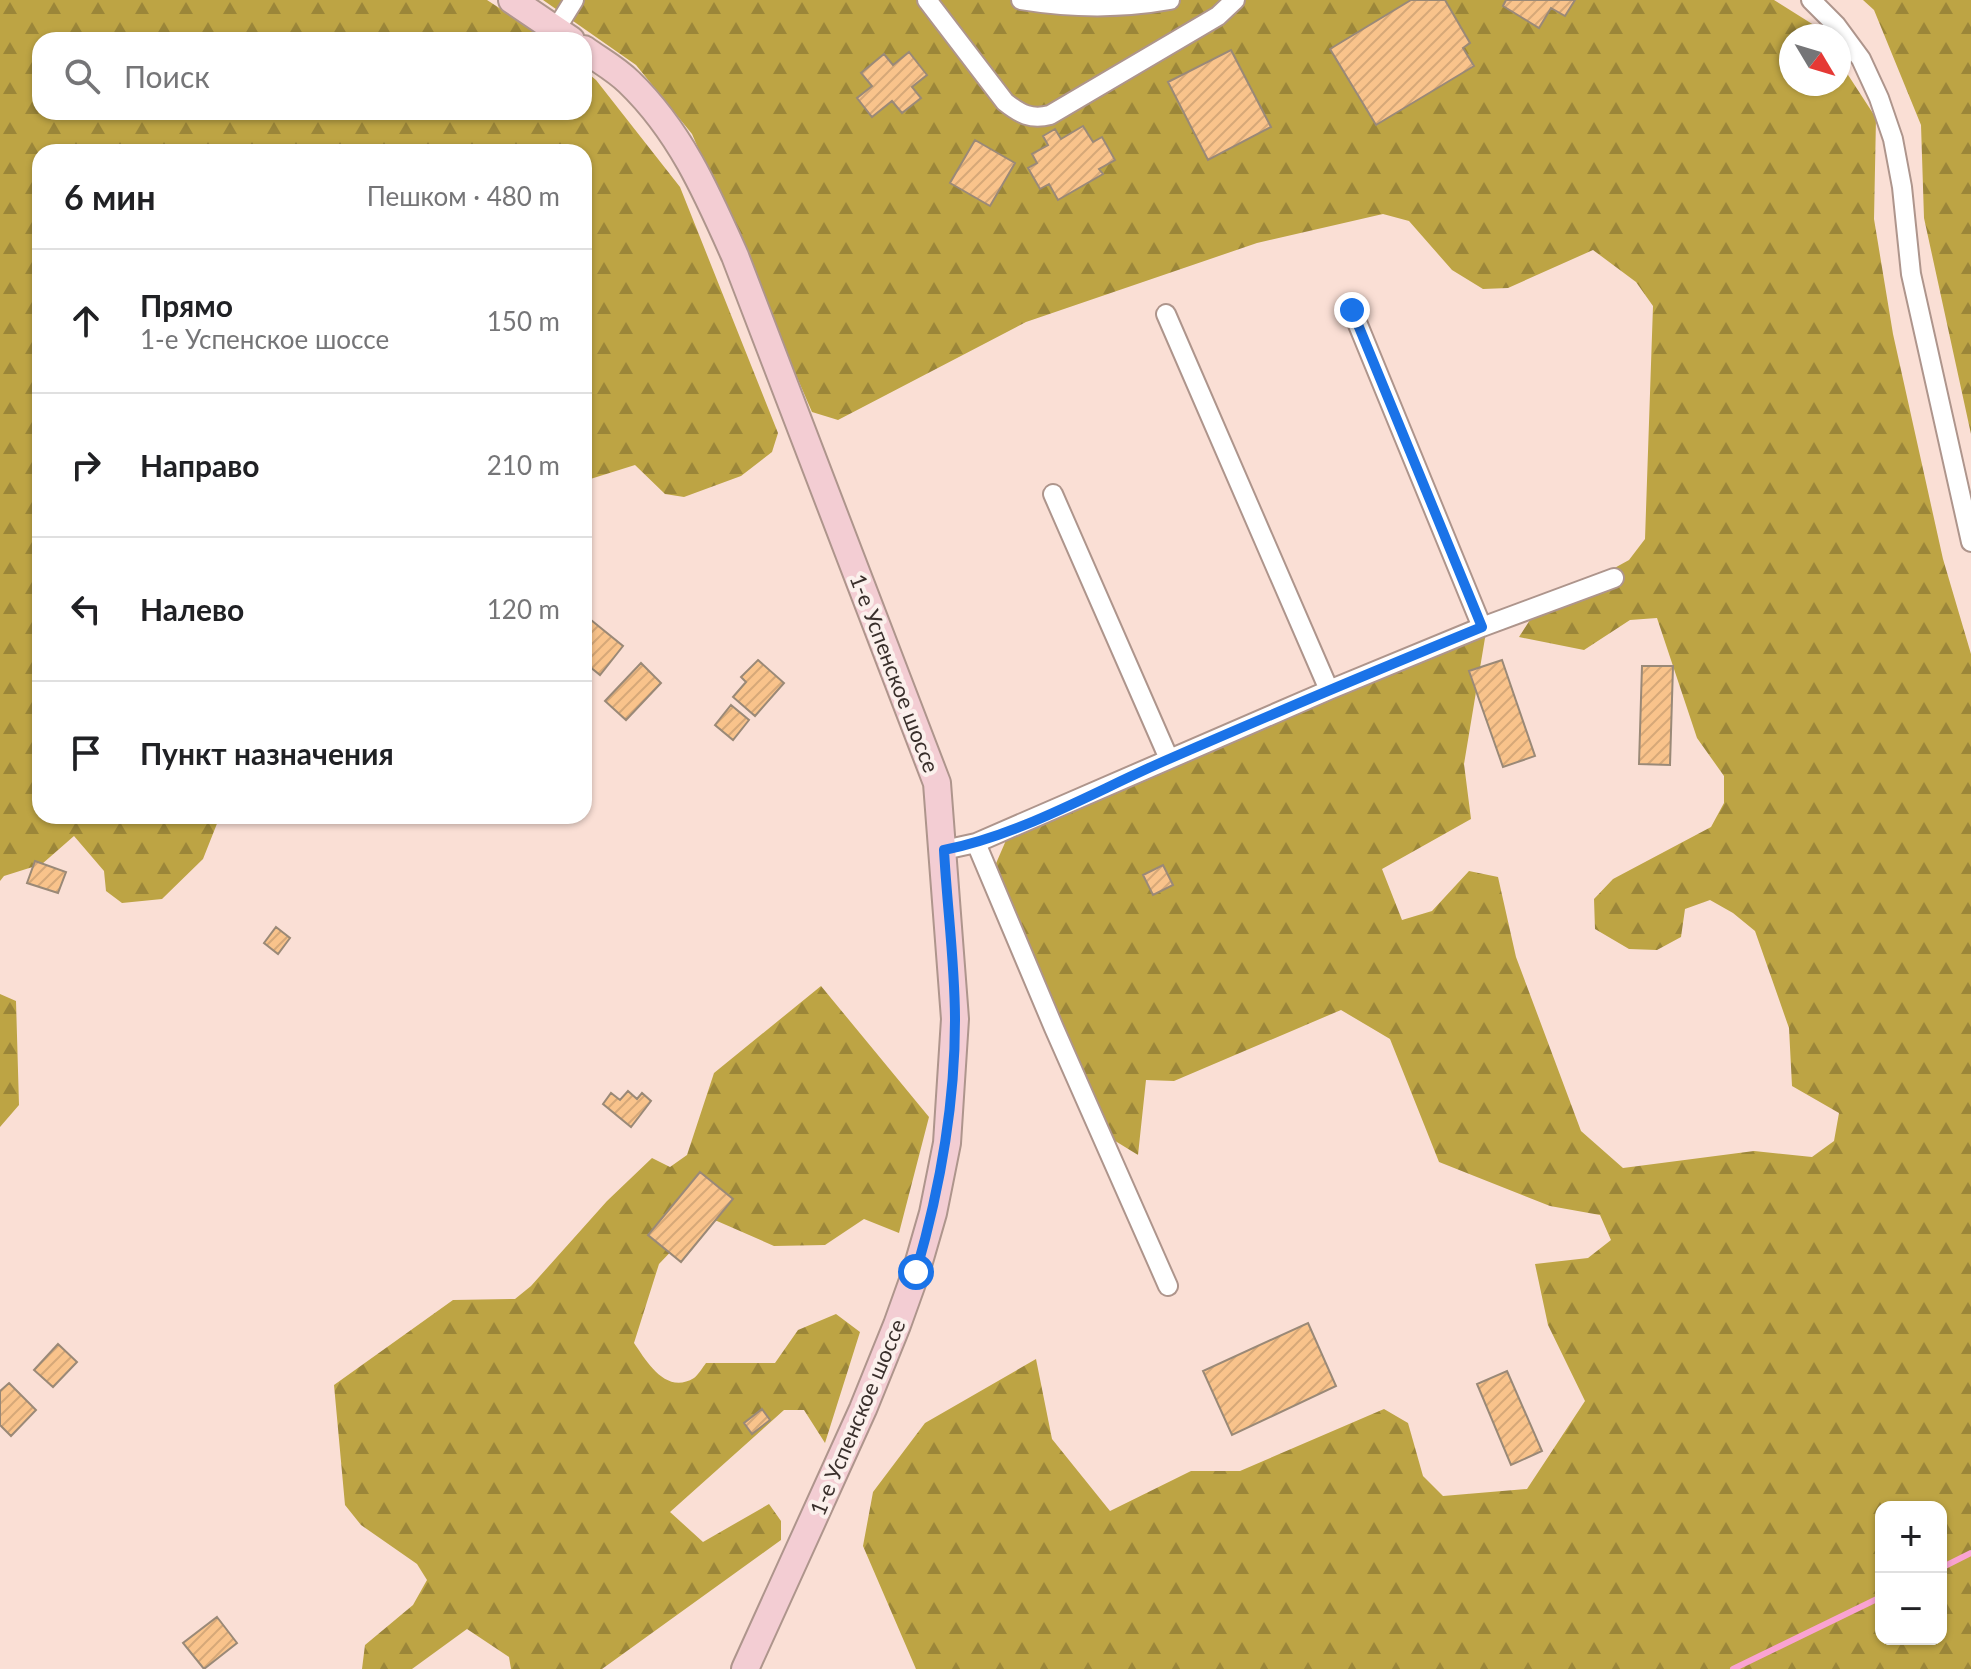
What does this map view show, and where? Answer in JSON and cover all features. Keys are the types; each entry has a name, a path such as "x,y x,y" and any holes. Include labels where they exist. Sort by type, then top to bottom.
{"main road":[{"path":"512,0 561,32"},
{"name":"1-е Успенское шоссе","path":"592,55 628,81 656,112 680,143 712,204 741,271 937,783 944,850 955,1019 947,1143 933,1213 897,1325 863,1409 745,1669"}],"street":[{"path":"565,32 574,0"},
{"path":"927,0 1005,102 1018,113 1036,119 1050,115 1218,16 1235,0"},
{"path":"1021,0 1063,7 1170,0"},
{"path":"1811,0 1836,25 1861,59 1893,139 1902,187 1911,274 1971,539"},
{"path":"1352,310 1482,627"},
{"path":"1166,314 1329,690"},
{"path":"1053,494 1169,759"},
{"path":"944,850 976,843 1050,813 1329,690 1482,627 1614,578"},
{"path":"976,843 1168,1286"}],"green space":[{"path":"0,0 487,0 536,32 32,32 32,120 592,120 592,77 680,187 778,433 772,452 741,476 684,497 665,494 635,465 592,478 592,144 32,144 32,824 217,824 203,859 162,899 122,903 106,891 104,871 74,836 42,864 4,876 0,881"},
{"path":"543,0 1774,0 1812,24 1779,24 1779,96 1851,96 1851,79 1876,118 1874,219 1893,334 1943,559 1971,654 1971,1669 916,1669 863,1546 873,1492 925,1423 1036,1359 1052,1439 1110,1511 1191,1471 1240,1471 1384,1409 1408,1423 1423,1476 1443,1496 1527,1489 1585,1401 1548,1325 1535,1264 1588,1258 1611,1240 1600,1215 1550,1206 1439,1162 1390,1039 1341,1010 1174,1081 1146,1080 1138,1155 1112,1139 991,875 1007,838 1486,632 1464,764 1471,819 1382,869 1402,920 1432,911 1469,871 1498,877 1516,957 1581,1131 1623,1168 1754,1151 1812,1157 1834,1141 1839,1113 1792,1086 1789,1028 1755,931 1733,913 1710,900 1685,909 1681,937 1657,950 1629,949 1595,929 1594,899 1613,879 1711,827 1724,803 1724,776 1697,738 1657,618 1630,620 1584,650 1519,637 1535,612 1629,560 1645,539 1653,306 1636,282 1593,250 1508,288 1483,289 1452,270 1409,221 1383,214 1257,243 1026,322 838,420 812,412 692,134 636,65"},
{"path":"1863,0 1971,0 1971,434 1924,218 1921,125 1874,10"},
{"path":"821,986 929,1117 899,1233 864,1219 825,1245 774,1246 717,1221 698,1223 659,1264 634,1343 658,1374 675,1382 684,1382 694,1378 706,1363 775,1363 798,1330 836,1314 860,1332 825,1443 804,1410 784,1410 670,1512 703,1542 769,1504 781,1521 781,1540 602,1669 511,1669 509,1657 467,1629 412,1669 362,1669 365,1645 413,1605 427,1580 417,1564 361,1525 345,1505 334,1385 453,1300 515,1299 531,1286 607,1201 652,1158 670,1167 687,1155 714,1073"},
{"path":"0,994 16,1001 19,1105 0,1127"}],"building":[{"path":"1411,0 1445,0 1470,43 1463,48 1474,66 1376,125 1330,49"},
{"path":"1506,0 1575,0 1565,16 1551,8 1539,28 1503,6"},
{"path":"1231,50 1271,127 1208,160 1168,82"},
{"path":"909,52 927,75 912,87 921,98 902,113 892,101 872,117 857,98 872,86 861,73 884,54 893,65"},
{"path":"1083,126 1093,142 1102,137 1115,160 1099,169 1103,174 1058,200 1049,184 1040,189 1028,168 1037,163 1032,154 1048,145 1043,136 1055,129 1061,139"},
{"path":"975,140 1015,163 990,206 950,183"},
{"path":"592,621 623,646 600,675 592,668"},
{"path":"758,660 784,683 755,716 733,697 746,682 741,677"},
{"path":"1502,660 1535,756 1503,767 1469,671"},
{"path":"641,663 661,683 626,720 605,701"},
{"path":"1642,666 1673,666 1670,765 1639,764"},
{"path":"731,705 749,720 733,740 715,725"},
{"path":"35,861 66,872 58,893 27,883"},
{"path":"1163,865 1173,885 1153,895 1143,875"},
{"path":"276,927 290,938 278,954 264,943"},
{"path":"628,1091 637,1099 642,1093 651,1101 631,1127 603,1104 611,1093 620,1100"},
{"path":"700,1172 733,1199 681,1262 648,1235"},
{"path":"1308,1323 1336,1386 1232,1435 1203,1371"},
{"path":"58,1344 77,1362 53,1387 34,1370"},
{"path":"1507,1371 1542,1451 1511,1465 1477,1384"},
{"path":"9,1383 36,1410 11,1436 0,1425 0,1391"},
{"path":"762,1409 770,1420 752,1434 744,1423"},
{"path":"217,1617 237,1643 204,1669 183,1643"}],"waterway":[{"path":"1947,1565 1971,1553"},
{"path":"1733,1669 1875,1600"}],"route":[{"path":"916,1272 933,1213 947,1143 951,1093 955,1019 944,850 976,843 1050,813 1329,690 1482,627 1352,310"}]}
